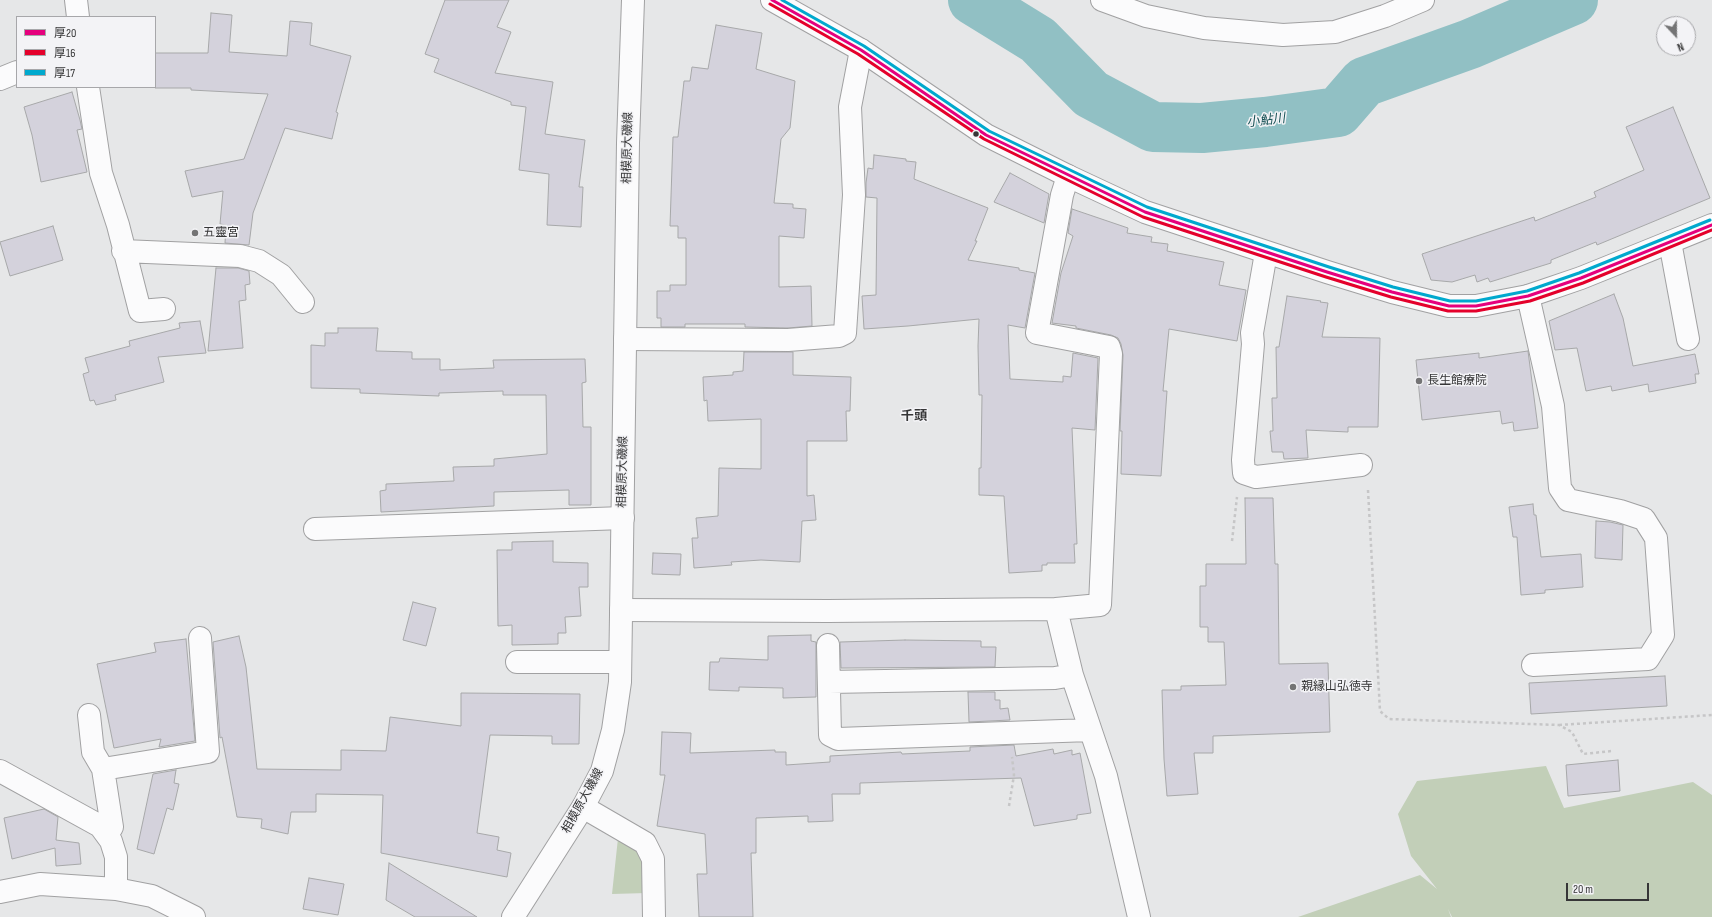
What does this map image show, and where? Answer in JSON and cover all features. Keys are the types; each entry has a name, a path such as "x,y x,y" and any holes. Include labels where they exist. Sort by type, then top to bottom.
{"street":[{"path":"76,0 78,16"},
{"name":"相模原大磯線","path":"513,917 583,807 602,771 613,730 620,682 628,143 633,0"},
{"path":"772,0 861,50 986,135 1145,212 1266,253 1392,292 1449,306 1476,306 1528,296 1581,278 1712,225"},
{"path":"1102,0 1146,16 1204,28 1283,35 1335,32 1385,16 1423,0"},
{"path":"625,339 788,340 839,336 846,333 848,306 855,275 854,195 850,107 861,50"},
{"path":"0,79 16,72"},
{"path":"88,88 101,174 118,225 123,251 140,311 164,309"},
{"path":"621,610 828,611 1056,609 1100,605 1111,354 1109,347 1037,333 1062,195 1068,176"},
{"path":"1670,242 1688,339"},
{"path":"123,251 240,256 259,261 281,275 303,302"},
{"path":"1266,253 1252,333 1253,344 1243,460 1244,473 1256,477 1361,464"},
{"path":"1528,296 1553,406 1560,488 1568,500 1620,511 1644,519 1656,538 1663,635 1648,659 1533,665"},
{"path":"315,529 623,518"},
{"path":"1056,609 1072,675 1106,776 1139,917"},
{"path":"103,769 208,752 200,638"},
{"path":"828,645 830,735 838,739 1090,730"},
{"path":"517,662 620,662"},
{"path":"829,682 1055,678 1072,675"},
{"path":"89,715 93,752 103,769 112,827 107,835"},
{"path":"0,771 100,826 111,840 116,857 116,889"},
{"path":"583,807 645,843 653,859 654,917"},
{"path":"0,892 40,884 116,889 152,896 194,917"}],"path":[{"path":"1361,464 1367,468 1380,711 1389,719 1559,726 1712,715"},
{"path":"1232,541 1237,499 1244,473"},
{"path":"1559,726 1572,732 1583,754 1612,751"},
{"path":"1009,806 1014,775 1010,734"}],"green space":[{"path":"1546,766 1564,808 1693,782 1712,795 1712,917 1452,917 1448,909 1451,917 1298,917 1420,875 1437,889 1411,856 1398,814 1417,781"},
{"path":"618,838 625,839 643,856 647,893 612,894"}],"building":[{"path":"445,0 509,0 497,27 511,32 495,73 553,82 545,134 585,140 579,187 583,187 581,227 547,225 549,174 519,170 526,107 511,105 511,102 434,72 439,59 425,54"},
{"path":"211,13 232,15 229,52 287,56 290,21 312,23 310,45 351,56 336,112 338,113 332,139 285,128 253,213 249,245 225,243 226,225 220,224 223,191 192,197 185,171 244,159 268,94 191,90 191,88 156,88 156,53 208,53"},
{"path":"716,25 762,33 756,69 795,81 790,128 781,139 774,203 793,204 793,208 806,209 804,238 779,236 779,287 811,286 812,326 788,328 745,327 745,324 685,324 685,327 661,327 661,318 657,318 657,291 670,291 670,285 686,285 686,238 678,238 678,226 670,226 673,137 678,137 684,81 690,81 692,67 708,69"},
{"path":"72,92 82,129 77,130 87,172 41,182 32,135 24,107"},
{"path":"1673,107 1710,198 1597,245 1596,242 1551,260 1551,263 1490,282 1488,278 1477,282 1475,275 1452,282 1431,280 1422,254 1534,217 1535,221 1596,197 1594,192 1644,170 1626,127"},
{"path":"874,155 906,159 906,161 916,162 914,179 988,208 975,241 977,241 968,260 1019,268 1019,270 1035,273 1025,328 1008,325 1010,379 1063,382 1063,376 1071,377 1073,353 1098,358 1095,430 1072,428 1077,544 1074,544 1075,563 1047,563 1047,565 1042,565 1042,571 1009,573 1004,496 979,495 982,395 979,395 979,319 864,329 862,296 876,295 877,198 866,197 868,168 873,169"},
{"path":"1010,173 1049,194 1044,223 994,202"},
{"path":"1072,209 1128,228 1127,233 1152,237 1151,242 1168,244 1167,251 1224,262 1219,285 1246,290 1237,341 1169,329 1163,391 1167,391 1161,476 1121,474 1122,431 1120,431 1123,355 1118,338 1111,335 1076,328 1076,326 1052,323 1061,273 1073,236 1068,233"},
{"path":"53,226 63,260 10,276 0,242"},
{"path":"216,268 238,268 249,271 250,284 245,285 246,300 239,301 243,348 208,351"},
{"path":"1614,294 1623,318 1633,366 1695,354 1699,374 1695,374 1696,383 1649,392 1648,384 1612,391 1611,386 1586,391 1577,348 1555,350 1549,321"},
{"path":"1287,296 1328,303 1322,337 1380,338 1378,427 1348,427 1348,432 1306,430 1308,458 1284,459 1283,452 1272,452 1270,431 1273,431 1272,398 1277,398 1276,347 1279,347"},
{"path":"200,321 206,353 158,357 164,382 115,395 116,400 96,405 94,400 90,401 83,374 89,372 85,358 130,346 129,341 180,328 179,323"},
{"path":"338,328 378,328 376,351 412,352 412,359 440,359 440,370 494,368 493,360 585,359 586,382 582,383 583,427 591,427 591,505 569,505 569,490 494,492 494,506 381,512 380,491 386,490 386,484 454,481 453,467 494,466 494,459 547,454 546,395 503,395 503,391 439,393 439,396 360,393 360,389 311,388 311,345 325,346 325,333 338,333"},
{"path":"1528,351 1538,428 1514,431 1513,422 1502,424 1500,411 1422,420 1416,360 1479,353 1479,358"},
{"path":"744,352 793,352 793,375 851,377 850,411 846,411 847,441 807,441 807,496 814,495 816,520 802,521 800,562 761,560 731,562 732,565 694,568 692,538 698,538 696,518 718,516 719,468 761,469 761,419 708,421 707,400 704,401 703,377 733,375 733,372 743,371"},
{"path":"1245,498 1273,498 1275,564 1278,564 1279,664 1328,663 1330,732 1213,736 1213,753 1194,753 1198,794 1167,796 1164,759 1162,690 1181,690 1181,686 1226,685 1224,642 1208,642 1208,627 1200,627 1200,586 1206,586 1206,564 1246,564"},
{"path":"1533,504 1534,515 1536,515 1541,557 1581,554 1583,587 1545,590 1545,593 1521,595 1517,537 1513,537 1509,507"},
{"path":"1596,521 1623,525 1622,560 1595,558"},
{"path":"553,541 553,562 588,563 588,587 579,587 581,616 565,617 566,633 558,633 558,644 512,645 512,625 498,626 497,550 512,550 512,542"},
{"path":"653,553 681,554 680,575 652,574"},
{"path":"413,602 436,608 426,646 403,640"},
{"path":"811,635 811,641 816,642 816,697 783,698 783,688 739,687 739,691 709,690 710,662 719,662 720,658 768,660 768,636"},
{"path":"239,636 246,667 257,769 341,770 341,750 386,751 390,717 461,726 461,693 580,694 579,744 552,744 552,736 490,735 477,833 499,837 497,850 511,853 507,877 381,853 383,795 316,794 316,812 291,812 288,834 261,828 262,819 237,817 222,737 220,738 213,642"},
{"path":"186,639 195,741 159,747 161,739 114,748 97,664 156,652 154,643"},
{"path":"905,640 981,641 981,647 996,647 995,667 841,668 840,642"},
{"path":"1665,676 1667,706 1531,714 1529,683"},
{"path":"968,692 995,692 995,700 1000,700 1000,709 1008,708 1010,720 969,722"},
{"path":"662,732 691,733 690,753 775,750 775,752 786,752 786,765 830,762 830,756 901,752 902,754 970,751 970,747 1014,745 1016,756 1053,749 1054,754 1072,750 1072,755 1080,753 1091,813 1077,815 1077,819 1034,826 1021,778 860,783 860,794 832,794 833,821 808,822 808,816 756,818 756,853 751,853 753,917 699,917 697,874 707,874 705,834 657,826 665,775 660,775"},
{"path":"1618,760 1620,791 1568,796 1566,765"},
{"path":"176,770 174,783 179,784 173,810 167,808 154,854 137,849 153,774"},
{"path":"44,809 58,817 56,840 79,843 81,864 56,866 55,848 12,859 4,818"},
{"path":"389,863 477,917 415,917 386,900"},
{"path":"309,878 344,884 338,915 303,909"}],"waterway":[{"name":"小鮎川","path":"973,0 1038,40 1091,94 1153,127 1202,128 1265,122 1338,112 1364,82 1470,44 1573,0"}],"transit line":[{"name":"厚20","path":"772,0 861,50 986,135 1145,212 1327,272 1392,292 1449,306 1476,306 1528,296 1581,278 1712,225"},
{"name":"厚17","path":"782,0 864,46 989,131 1147,207 1393,287 1450,301 1476,301 1527,291 1579,273 1710,220"},
{"name":"厚16","path":"770,4 858,54 984,139 1143,217 1326,277 1391,297 1448,311 1476,311 1530,301 1583,283 1712,230"}],"place":[{"name":"五靈宮","path":"195,233"},
{"name":"長生館療院","path":"1419,381"},
{"name":"親縁山弘徳寺","path":"1293,687"}],"district":[{"name":"千頭","path":"914,417"}]}
